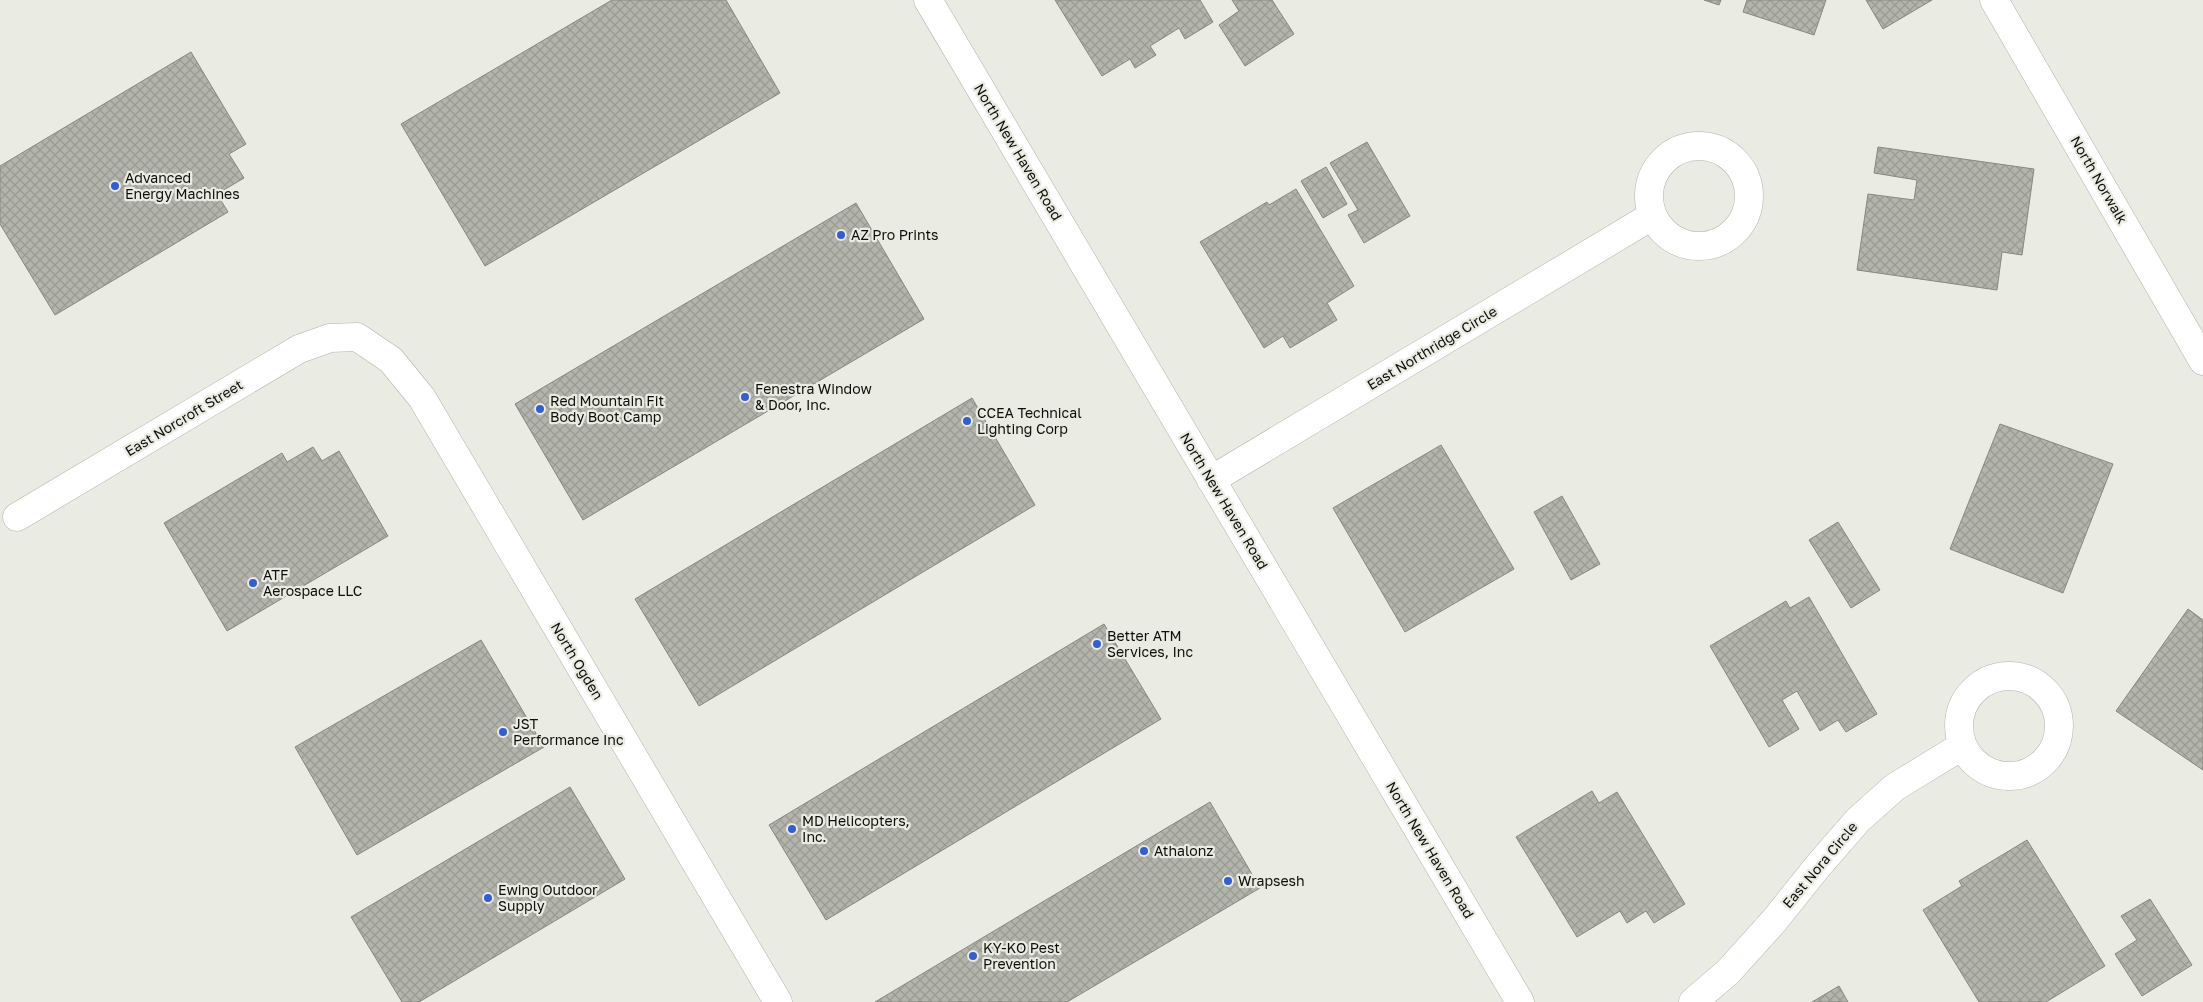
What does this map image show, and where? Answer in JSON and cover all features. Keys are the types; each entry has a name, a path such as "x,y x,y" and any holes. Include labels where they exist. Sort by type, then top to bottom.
{"street":[{"name":"North New Haven Road","path":"928,0 1520,1002"},
{"name":"North Norwalk","path":"1994,0 2203,361"},
{"name":"East Northridge Circle","path":"1211,480 1652,216"},
{"name":"East Norcroft Street","path":"17,517 299,349 330,338 357,337"},
{"name":"North Ogden","path":"357,337 391,360 422,398 778,1002"},
{"name":"East Nora Circle","path":"1693,1002 1728,972 1774,921 1858,820 1895,787 1962,746"}],"building":[{"path":"612,0 726,0 780,93 485,266 401,124"},
{"path":"1055,0 1200,0 1213,22 1185,39 1179,28 1150,46 1156,55 1135,68 1130,59 1102,76"},
{"path":"1232,0 1272,0 1294,34 1245,66 1219,25 1239,11"},
{"path":"1704,0 1721,0 1719,5"},
{"path":"1747,0 1826,0 1814,35 1743,12"},
{"path":"1866,0 1932,0 1883,29"},
{"name":"Advanced Energy Machines","path":"191,52 246,144 229,154 244,178 217,194 228,212 55,315 0,224 0,166"},
{"path":"1367,142 1410,216 1364,243 1348,215 1358,210 1330,163"},
{"path":"1878,147 2034,169 2022,255 2002,252 1997,290 1857,270 1868,194 1914,200 1917,180 1874,173"},
{"path":"1326,167 1347,204 1323,218 1301,181"},
{"path":"1296,189 1354,286 1327,303 1337,320 1290,348 1283,336 1264,348 1200,242 1267,202 1269,205"},
{"path":"856,203 924,319 583,520 515,404"},
{"path":"972,398 1035,505 699,706 635,599"},
{"path":"2000,424 2113,464 2063,593 1950,549"},
{"path":"1441,445 1514,569 1405,632 1333,508"},
{"name":"ATF Aerospace LLC","path":"313,447 322,461 339,451 388,536 227,631 164,523 282,453 287,462"},
{"path":"1562,496 1600,564 1571,580 1534,512"},
{"path":"1838,522 1880,590 1851,608 1809,540"},
{"path":"1809,597 1877,714 1846,732 1838,720 1820,731 1797,691 1782,700 1799,729 1769,747 1710,646 1786,601 1790,608"},
{"path":"2188,609 2203,620 2203,770 2116,711"},
{"path":"1104,624 1161,719 826,920 769,825"},
{"path":"481,640 544,747 357,855 295,747"},
{"name":"Ewing Outdoor Supply","path":"570,787 625,879 419,1002 402,1002 351,917"},
{"path":"1592,791 1599,803 1617,792 1685,904 1654,923 1646,911 1627,923 1620,911 1577,937 1516,837"},
{"path":"1210,802 1260,888 1067,1002 875,1002"},
{"path":"2027,840 2105,966 2046,1002 1979,1002 1923,910 1962,886 1959,881"},
{"path":"2150,899 2192,965 2142,996 2115,954 2137,940 2121,916"},
{"path":"1839,986 1848,1002 1812,1002"}],"place":[{"name":"Advanced Energy Machines","path":"115,186"},
{"name":"AZ Pro Prints","path":"841,235"},
{"name":"Fenestra Window & Door, Inc.","path":"745,397"},
{"name":"Red Mountain Fit Body Boot Camp","path":"540,409"},
{"name":"CCEA Technical Lighting Corp","path":"967,421"},
{"name":"ATF Aerospace LLC","path":"253,583"},
{"name":"Better ATM Services, Inc","path":"1097,644"},
{"name":"JST Performance Inc","path":"503,732"},
{"name":"MD Helicopters, Inc.","path":"792,829"},
{"name":"Athalonz","path":"1144,851"},
{"name":"Wrapsesh","path":"1228,881"},
{"name":"Ewing Outdoor Supply","path":"488,898"},
{"name":"KY-KO Pest Prevention","path":"973,956"}]}
